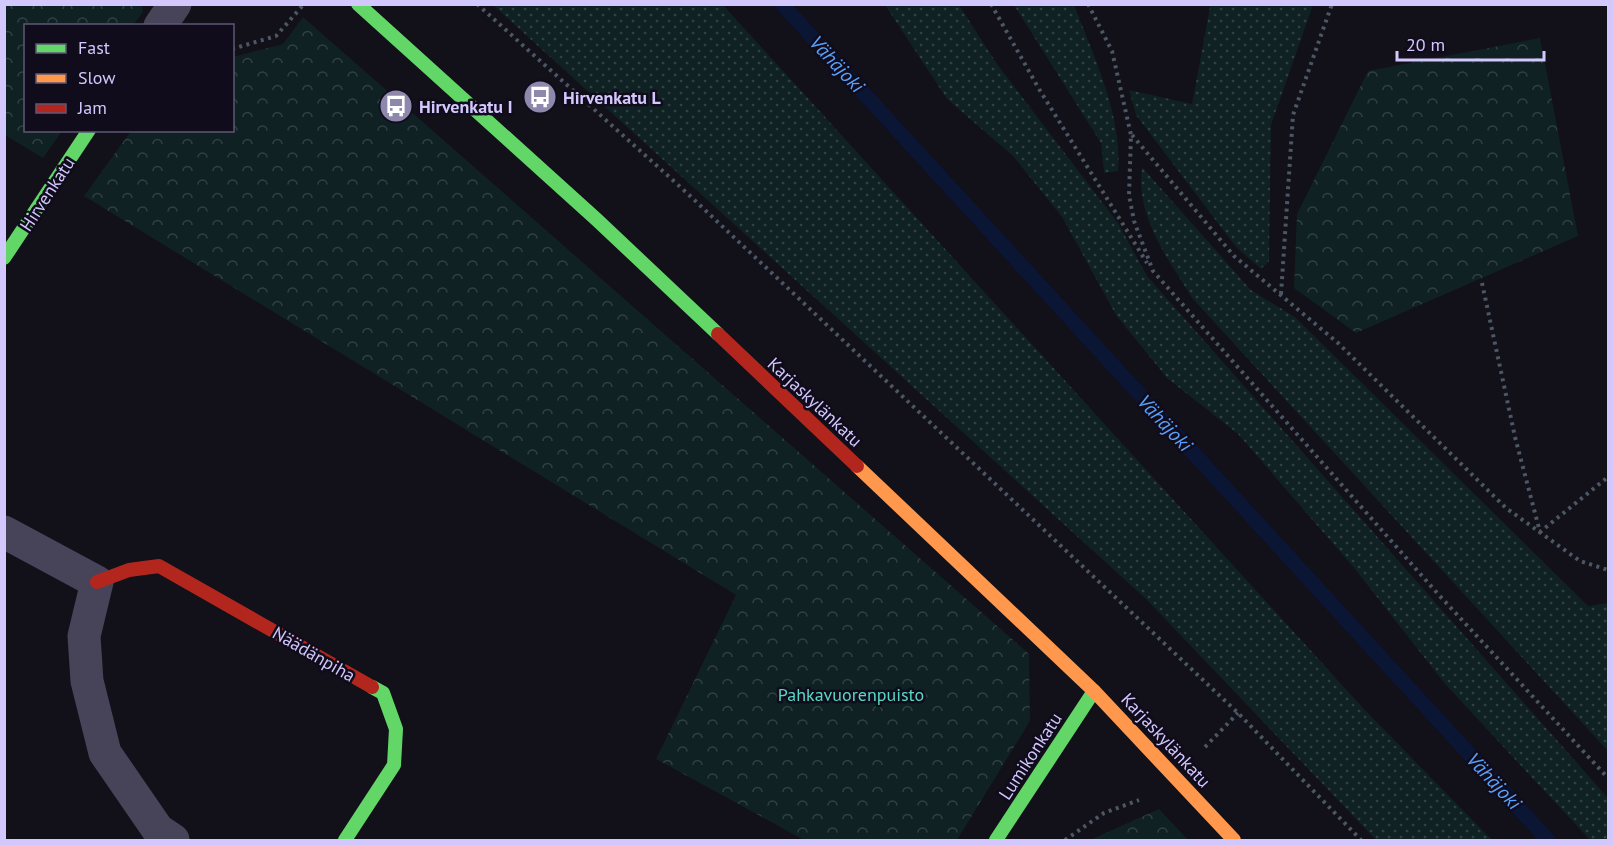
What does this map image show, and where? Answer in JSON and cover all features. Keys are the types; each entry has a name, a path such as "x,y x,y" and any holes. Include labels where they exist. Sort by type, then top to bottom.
{"street":[{"path":"161,24 175,4"},
{"name":"Karjaskylänkatu","path":"358,4 596,219 1094,691 1234,840"},
{"name":"Hirvenkatu","path":"4,258 87,132"},
{"path":"4,532 97,582 84,636 87,681 105,753 158,830 173,840"},
{"name":"Näädänpiha","path":"97,582 129,570 159,566 383,693 396,729 394,765 345,840"},
{"name":"Lumikonkatu","path":"996,840 1094,691"}],"path":[{"path":"234,48 276,36 304,4"},
{"path":"477,4 687,193 1238,713 1361,840"},
{"path":"991,4 1040,89 1152,271 1438,594 1608,778"},
{"path":"1088,4 1112,51 1131,135 1129,195 1134,221 1152,271"},
{"path":"1281,295 1293,115 1332,4"},
{"path":"1131,135 1234,256 1338,343 1506,508 1580,561 1608,570"},
{"path":"1482,283 1515,437 1540,532"},
{"path":"1540,532 1608,477"}],"green space":[{"path":"4,5 142,5 143,12 134,24 24,24 24,132 61,132 43,158 5,135"},
{"path":"493,5 723,5 1363,708 1492,840 1376,840 1146,599"},
{"path":"885,5 959,5 997,64 1118,223 1147,276 1608,798 1608,840 1590,840 1445,684 1355,569 1238,434 1167,378 1116,315 1062,217 1013,156 947,99"},
{"path":"1014,5 1074,5 1098,65 1111,108 1116,129 1118,171 1104,173 1101,143"},
{"path":"1208,5 1313,5 1271,125 1269,261 1261,269 1236,247 1136,115 1129,90 1192,104 1210,7"},
{"name":"Pahkavuorenpuisto","path":"303,17 1029,654 1030,721 957,840 804,840 656,759 736,595 84,196 130,132 234,132 234,57 283,44"},
{"path":"1540,38 1578,236 1356,333 1294,288 1297,214 1368,71"},
{"path":"1142,167 1251,290 1295,317 1588,606 1608,603 1608,751 1192,298 1148,220 1143,203"},
{"path":"1159,809 1188,840 1090,840"}],"waterway":[{"name":"Vähäjoki","path":"782,4 1548,840"}],"traffic: fast":[{"path":"358,4 596,219 718,334"},
{"path":"4,258 88,132"},
{"path":"345,840 394,765 396,729 383,693 372,687"},
{"path":"996,840 1094,691"}],"traffic: slow":[{"path":"857,466 1094,691 1234,840"}],"traffic: jam":[{"path":"718,334 857,466"},
{"path":"97,582 129,570 159,566 372,687"}],"place":[{"name":"Hirvenkatu L","path":"540,97"},
{"name":"Hirvenkatu I","path":"396,106"}]}
